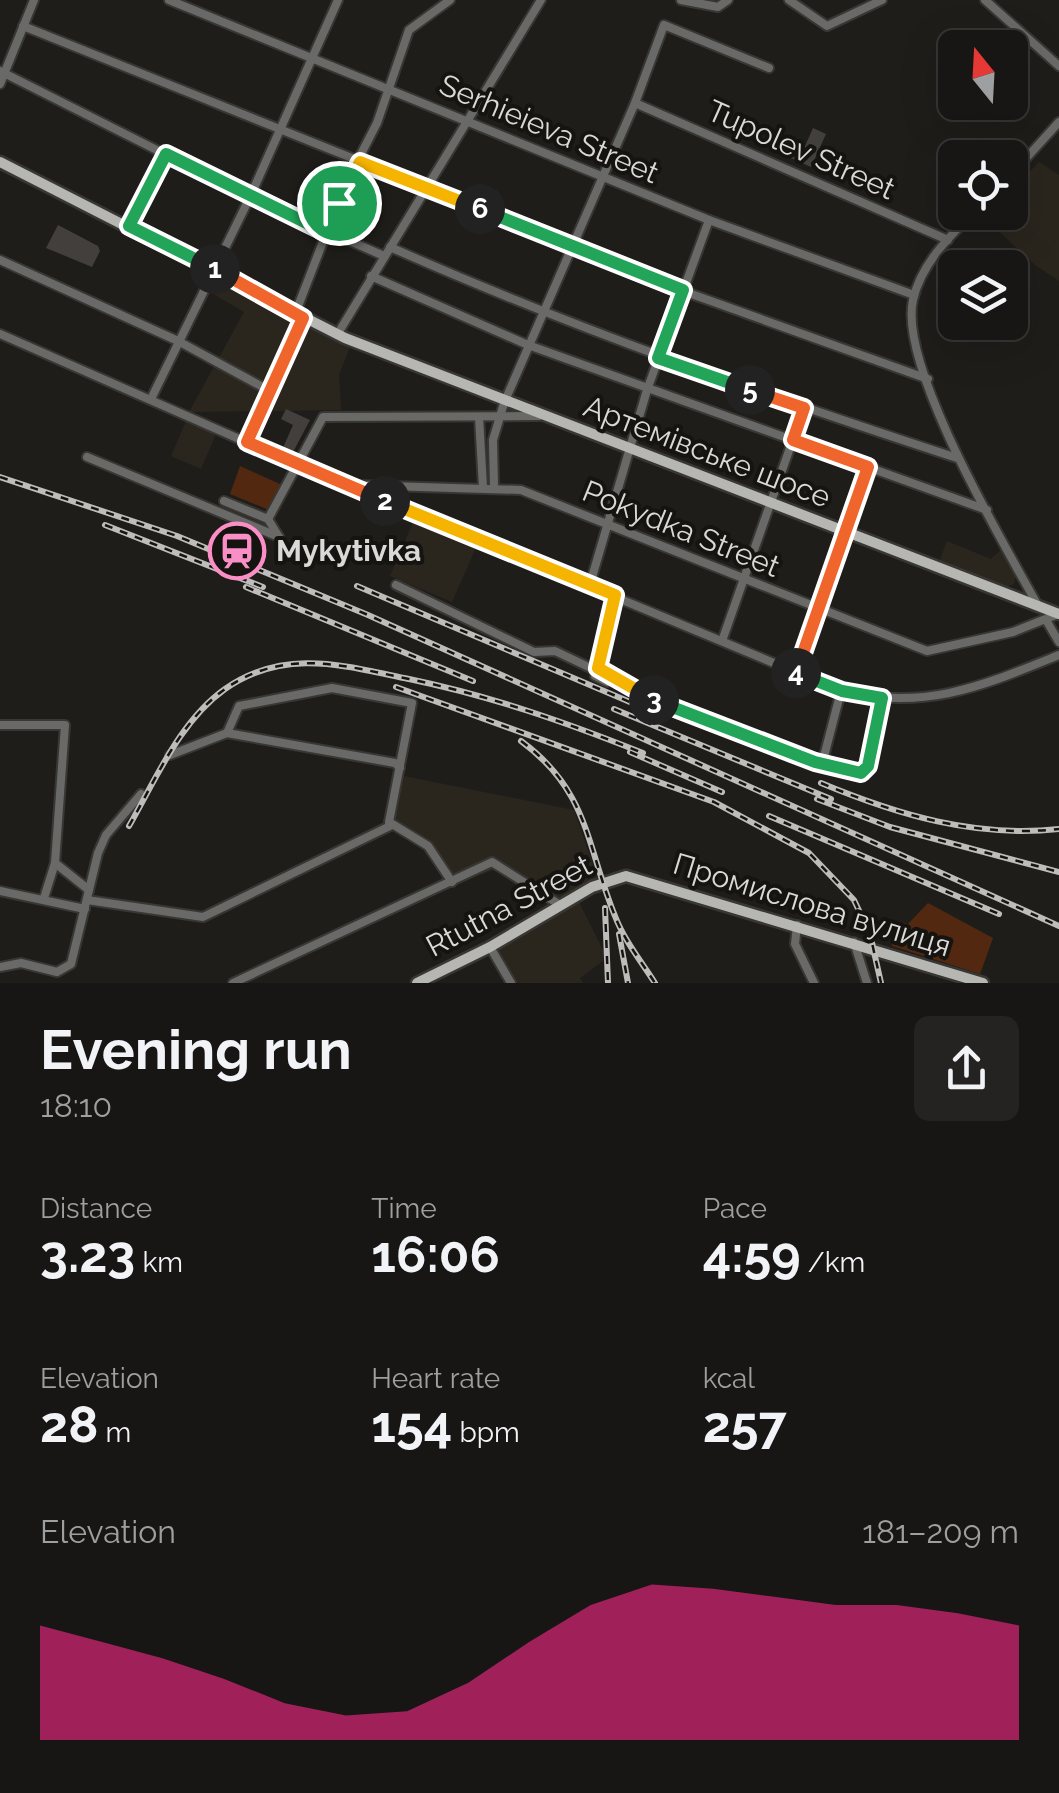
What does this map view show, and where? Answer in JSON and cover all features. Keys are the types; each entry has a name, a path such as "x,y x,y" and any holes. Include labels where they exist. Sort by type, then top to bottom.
{"main road":[{"path":"0,162 337,335"},
{"name":"Артемівське шосе","path":"337,335 504,403 1058,614"},
{"name":"Rtutna Street","path":"417,983 490,948 603,882 626,876"},
{"name":"Промислова вулиця","path":"626,876 983,983"}],"street":[{"path":"0,84 34,0"},
{"name":"Serhieieva Street","path":"169,0 388,86 708,220 914,295"},
{"path":"151,399 250,197 338,0"},
{"path":"247,442 270,392 327,233 360,162 409,30 450,0"},
{"path":"337,335 541,0"},
{"path":"681,0 718,6 728,0"},
{"path":"789,0 826,26 882,0"},
{"path":"844,0 847,14"},
{"path":"985,0 1059,66"},
{"path":"488,487 492,440 504,403 636,102 664,25 768,68"},
{"path":"23,26 683,290 928,379"},
{"path":"2,72 327,233 387,251 658,358 957,458"},
{"name":"Tupolev Street","path":"636,102 948,240"},
{"path":"1028,157 1059,123"},
{"path":"129,226 166,154"},
{"path":"590,584 658,358 708,220"},
{"path":"957,230 926,268 914,295 914,329 957,458 1059,642"},
{"path":"0,260 178,341 270,392"},
{"path":"371,276 528,345 987,510"},
{"path":"0,334 296,464 842,691 882,698 940,698 1059,656"},
{"path":"722,641 804,408"},
{"path":"268,519 323,417 540,416"},
{"path":"479,417 488,487"},
{"path":"88,457 279,537 268,519 224,500"},
{"path":"796,674 868,467"},
{"name":"Pokydka Street","path":"346,484 521,490 927,651 943,651 1047,621 1058,614"},
{"path":"1002,594 1016,587 1020,574"},
{"path":"396,585 534,652 555,651 598,668 696,718 822,764 861,773 868,766 882,698"},
{"path":"607,682 595,676 615,595"},
{"path":"227,734 239,706 332,688 412,703 390,824"},
{"path":"822,764 842,691"},
{"path":"0,725 65,725 54,862 44,898"},
{"path":"170,755 227,734 395,763 400,768"},
{"path":"0,967 22,964 56,972 71,964 106,835 141,794"},
{"path":"390,824 428,846 452,882"},
{"path":"0,891 204,917 390,824"},
{"path":"54,862 87,900"},
{"path":"232,983 492,862 560,905"},
{"path":"796,925 794,944 814,983"},
{"path":"854,942 867,983"},
{"path":"490,948 511,983"},
{"path":"56,972 58,983"}],"shaded area":[{"path":"1039,162 1059,175 1059,281 1028,259 1028,250 1019,250 997,230 1028,230 1028,174"},
{"path":"212,274 350,347 339,375 341,410 189,412 244,312 205,289"},
{"path":"186,421 216,434 201,469 171,456"},
{"path":"240,466 282,485 269,510 230,494"},
{"path":"415,518 477,545 452,602 390,576"},
{"path":"947,541 991,559 1003,548 1016,572 1014,584 1005,588 939,562"},
{"path":"404,776 574,810 598,879 548,907 539,889 497,869 456,883 433,847 395,820"},
{"path":"579,902 607,958 580,978 583,983 516,983 496,951"},
{"path":"928,903 993,938 980,974 892,946 895,920 908,924"}],"building":[{"path":"813,128 826,134 811,167 768,148 772,139 802,153"},
{"path":"58,225 98,246 100,251 92,267 46,248"},
{"path":"286,409 310,420 292,454 282,450 293,425 281,419"}],"railway":[{"path":"0,477 177,536 368,615 1059,926"},
{"path":"105,525 263,587"},
{"path":"357,586 637,705"},
{"path":"246,587 473,681"},
{"path":"129,826 170,752 209,702 248,676 293,664 338,665 469,693 643,753"},
{"path":"396,687 714,802 809,853 854,900 870,934 881,983"},
{"path":"614,709 831,799"},
{"path":"521,741 560,779 573,800 619,925 655,983"},
{"path":"630,752 722,792"},
{"path":"821,783 908,814 967,827 1059,829"},
{"path":"817,799 890,827 1059,872"},
{"path":"769,816 999,914"},
{"path":"605,908 608,983"},
{"path":"619,934 628,983"}],"place":[{"name":"Mykytivka","path":"237,551"}],"route":[{"path":"166,154 327,233 339,203 360,162 683,290 658,358 804,408 793,440 868,467 796,674 842,691 882,698 868,766 861,773 815,762 696,718 644,696 632,684 598,668 615,595 247,442 303,318 129,226 166,154"}]}
